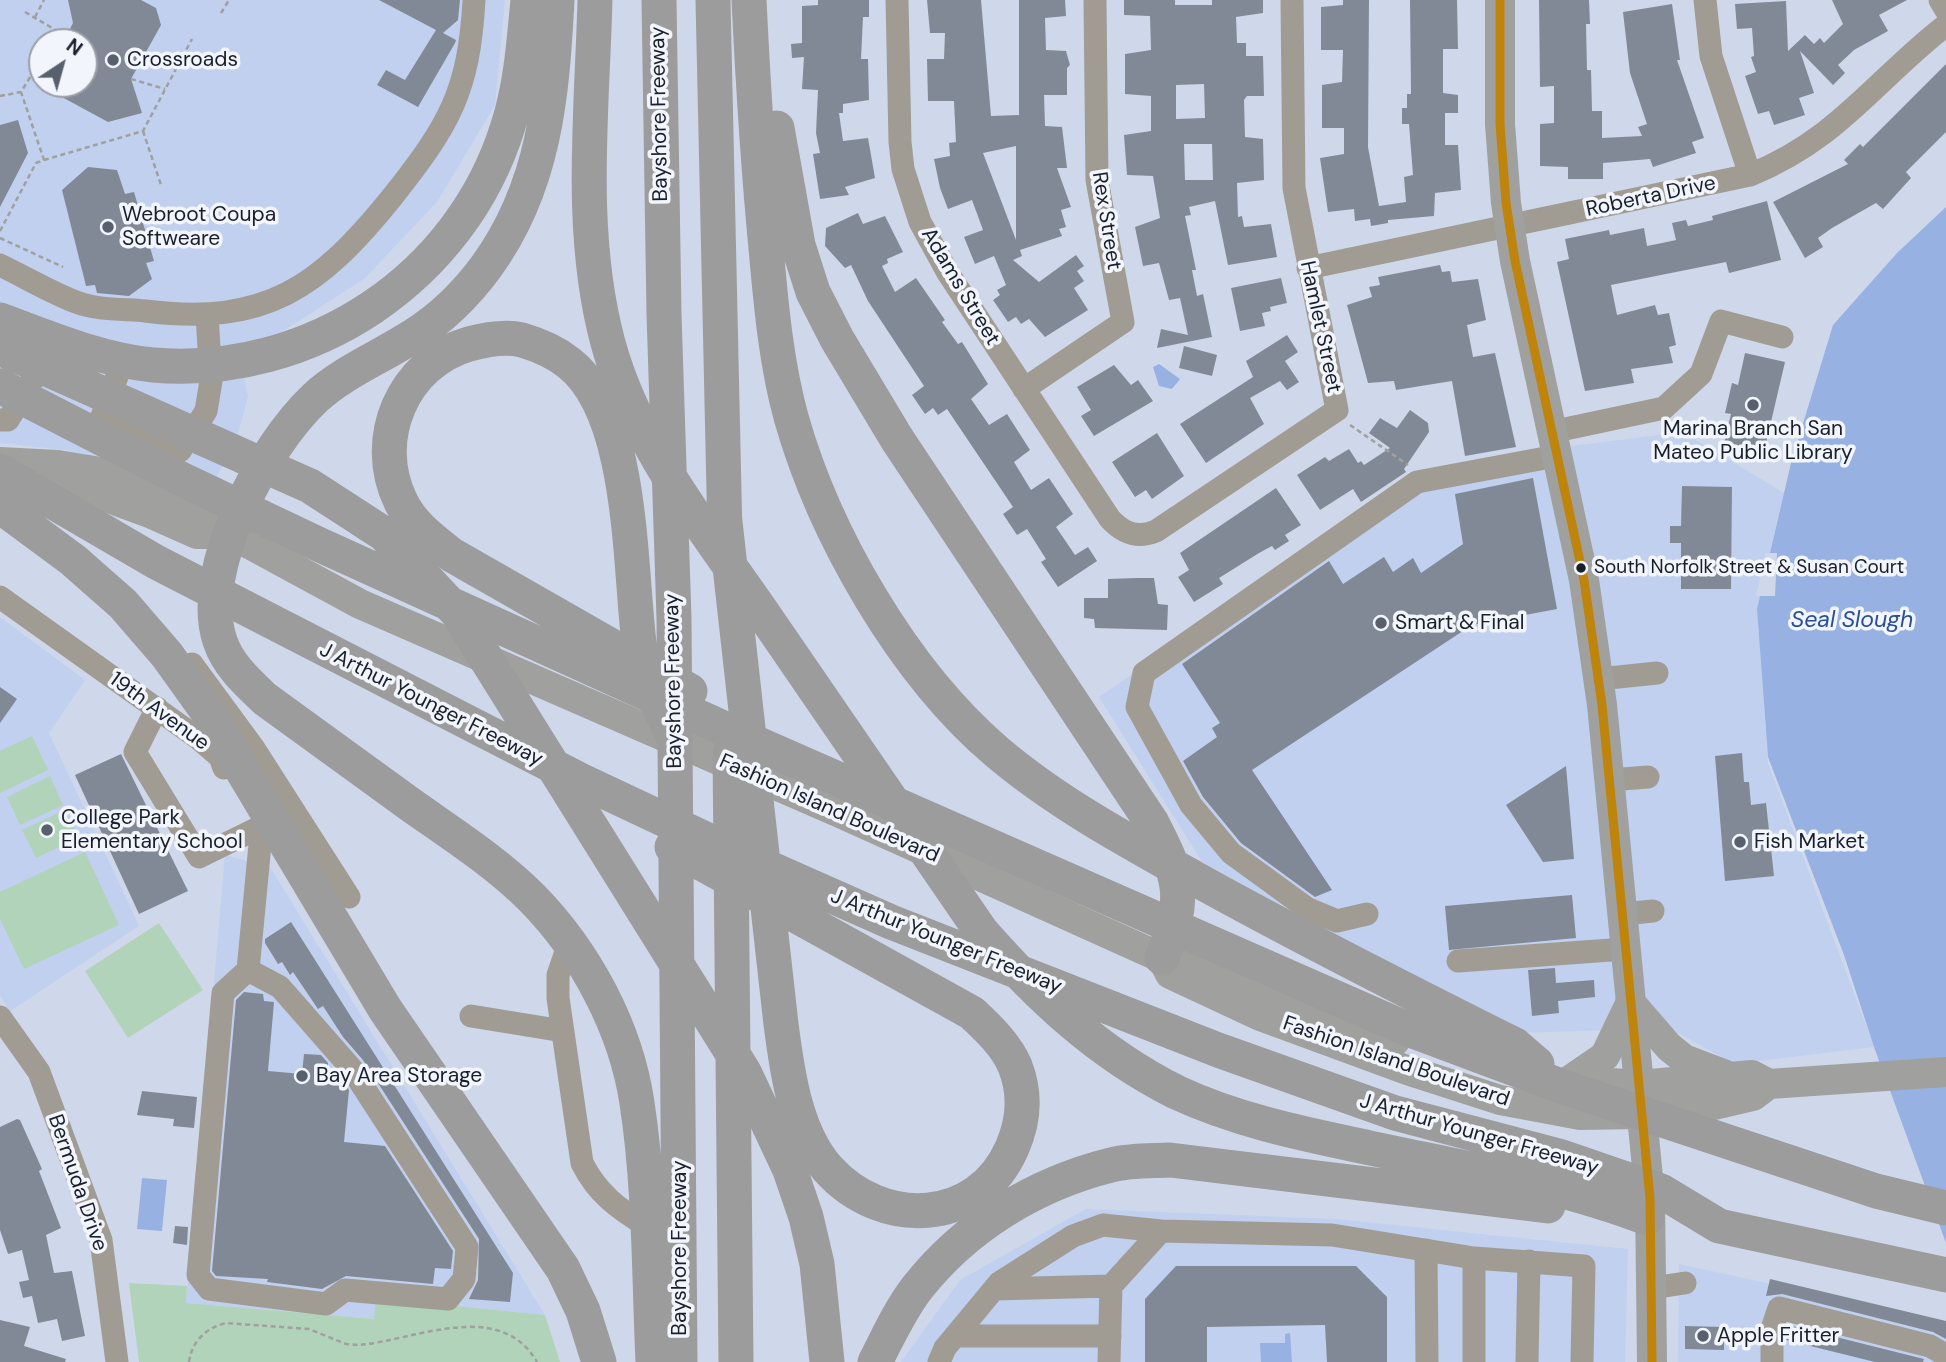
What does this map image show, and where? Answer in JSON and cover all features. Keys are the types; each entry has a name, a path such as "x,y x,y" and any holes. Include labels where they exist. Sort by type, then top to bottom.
{"highway":[{"path":"1,336 150,364 193,366 255,358 310,343 352,321 398,287 441,249 468,212 489,176 508,126 519,83 528,0"},
{"path":"557,0 552,93 545,135 524,201 505,236 486,266 440,317 316,397 291,424 257,472 231,534 219,575 214,611 220,642 238,673 265,699 495,865 533,899 569,943 609,1011 637,1100 647,1226 653,1362"},
{"path":"595,0 590,224 596,285 608,341 624,393 682,496 981,931 1022,978 1066,1020 1118,1058 1176,1091 1238,1117 1295,1133 1589,1196 1647,1218"},
{"name":"Bayshore Freeway","path":"659,0 663,288 674,618 679,950 680,1362"},
{"path":"713,0 732,850 736,1362"},
{"path":"749,0 755,134 769,287 790,415 809,472 840,543 908,652 950,704 986,741 1037,783 1131,843 1301,938 1516,1045 1568,1084"},
{"path":"761,0 788,202 813,292 836,339 897,439 1152,823 1172,863 1180,898 1174,929 1162,958"},
{"path":"1,336 310,485 384,534 457,612 744,1072 790,1170 806,1217 817,1264 827,1362"},
{"path":"674,740 640,654 626,500 607,419 593,388 571,364 548,348 517,339 483,340 454,348 428,365 408,386 394,413 388,442 391,473 401,503 423,532 452,555 734,716 1021,858"},
{"path":"0,386 183,480 318,544 768,748 1400,1026 1875,1191 1946,1208"},
{"name":"J Arthur Younger Freeway","path":"0,471 156,562 421,700 603,791 891,922 1205,1045 1395,1113 1562,1157 1661,1191 1719,1226 1946,1275"},
{"path":"421,700 593,804 972,1013 996,1036 1015,1065 1024,1100 1018,1133 1004,1166 985,1188 958,1205 921,1211 883,1205 852,1191 827,1168 811,1142 786,1063 724,513"},
{"path":"12,515 74,560 123,604 167,655 205,708 384,1009 563,1269 583,1311 599,1362"},
{"path":"875,1362 916,1289 947,1255 983,1222 1029,1195 1114,1164 1183,1161 1719,1226"}],"main road":[{"path":"1500,0 1502,159 1509,227 1584,580 1599,679 1650,1198 1651,1362"},
{"name":"Fashion Island Boulevard","path":"0,462 58,466 112,474 161,491 206,512 231,534 360,604 840,813 1162,958 1180,955 1415,1048 1568,1084 1639,1085 1752,1074 1769,1084 1946,1072"},
{"name":"Fashion Island Boulevard","path":"0,487 49,488 103,496 152,513 197,534 231,534"},
{"name":"Fashion Island Boulevard","path":"1162,958 1170,974 1260,1016 1500,1100 1580,1115 1642,1114 1706,1107 1754,1096 1769,1084"},
{"path":"1568,1084 1605,1056 1630,1002"},
{"path":"1630,1002 1669,1047 1684,1059 1732,1077"}],"street":[{"path":"0,265 78,303 182,316 248,311 310,281 356,242 433,146 457,102 472,45 474,0"},
{"name":"Adams Street","path":"897,0 900,142 910,194 933,248 1110,519 1130,534"},
{"name":"Rex Street","path":"1024,389 1123,322 1097,180 1095,0"},
{"name":"Hamlet Street","path":"1130,534 1139,536 1156,531 1337,410 1294,188 1292,0"},
{"path":"1705,0 1711,56 1750,175"},
{"path":"1940,0 1946,10"},
{"name":"Roberta Drive","path":"1308,268 1750,175 1795,155 1832,129 1946,24"},
{"path":"118,373 99,424 180,451 206,411 211,381 207,314"},
{"path":"1367,914 1337,921 1308,909 1231,852 1191,805 1137,707 1144,673 1417,482 1554,444 1664,408 1701,374 1721,321 1782,337"},
{"path":"1,336 118,373 169,382 211,381"},
{"path":"0,420 8,420 49,352"},
{"path":"12,515 128,599 177,645 218,695 349,897"},
{"name":"19th Avenue","path":"0,597 220,757 230,783 387,1042"},
{"path":"1599,679 1657,673"},
{"path":"157,709 135,752 199,857 259,831 248,970 223,993 198,1275 209,1289 326,1304 345,1290 448,1299 464,1279 467,1247 351,1068 280,988 248,970"},
{"path":"235,725 267,796"},
{"path":"1609,780 1648,776"},
{"path":"1622,914 1653,911"},
{"path":"569,943 558,975 563,1031 583,1163 592,1182 612,1204 647,1226"},
{"path":"1458,961 1625,949"},
{"path":"471,1016 563,1031"},
{"name":"Bermuda Drive","path":"0,1017 39,1072 101,1240 117,1362"},
{"path":"939,1362 994,1289 1073,1236 1103,1226 1161,1231 1332,1235 1474,1258 1584,1266 1582,1362"},
{"path":"1109,1362 1111,1286 1161,1231"},
{"path":"1426,1250 1427,1362"},
{"path":"1474,1258 1474,1362"},
{"path":"1527,1362 1529,1261"},
{"path":"1652,1288 1685,1283"},
{"path":"994,1289 1111,1286"},
{"path":"1772,1362 1772,1329 1779,1308 1930,1346 1944,1354 1946,1361"},
{"path":"956,1336 1110,1336"}],"path":[{"path":"35,17 44,0"},
{"path":"222,13 229,0"},
{"path":"25,12 53,28"},
{"path":"0,231 36,163 143,131 192,39"},
{"path":"131,79 165,89"},
{"path":"0,96 21,92 28,81"},
{"path":"21,92 44,160"},
{"path":"143,131 161,185"},
{"path":"0,238 63,267"},
{"path":"1333,413 1430,480"},
{"path":"189,1362 194,1343 214,1326 226,1323 309,1329 346,1344 359,1345 438,1329 491,1329 513,1335 530,1350 537,1362"}],"shaded area":[{"path":"0,0 505,0 495,105 437,202 364,279 263,344 238,349 248,397 237,437 213,484 65,450 0,443"},
{"path":"1683,432 1784,493 1757,609 1768,763 1874,1047 1734,1064 1669,1028 1518,1033 1211,876 1099,697 1424,475 1571,446"},
{"name":"College Park Elementary School","path":"0,617 85,680 49,733 139,926 10,1011 0,996"},
{"name":"Bay Area Storage","path":"225,855 270,867 545,1315 377,1298 374,1319 186,1303"},
{"path":"1086,1209 1336,1219 1628,1249 1625,1362 901,1362 960,1280"},
{"path":"1679,1264 1946,1322 1946,1362 1678,1362"}],"green space":[{"path":"32,736 48,770 0,793 0,751"},
{"path":"50,776 63,805 20,825 7,797"},
{"path":"65,810 78,838 36,858 22,830"},
{"path":"85,852 119,925 24,969 0,919 0,892"},
{"path":"159,923 203,990 128,1038 85,971"},
{"path":"129,1283 187,1286 186,1303 374,1319 376,1298 545,1315 560,1362 139,1362"}],"water":[{"name":"Seal Slough","path":"1946,207 1946,1243 1874,1047 1844,955 1768,757 1757,609 1791,463 1833,325 1897,253"},
{"path":"1159,364 1180,379 1172,389 1159,386 1153,367"},
{"path":"142,1178 167,1180 162,1231 137,1229"},
{"path":"1290,1333 1292,1362 1261,1362 1260,1343 1285,1343 1285,1334"}],"pier":[{"path":"1766,553 1777,553 1775,596 1756,596"}],"building":[{"name":"Crossroads","path":"68,0 141,0 156,8 161,25 131,79 142,113 108,122 64,98 98,98 98,28 70,28 73,23"},
{"path":"379,0 460,0 458,20 443,33 456,40 455,43 418,107 377,85 386,70 405,80 436,30"},
{"path":"818,0 869,0 869,17 863,17 861,59 868,59 869,100 843,104 843,113 839,113 843,141 868,138 875,178 845,187 849,195 820,199 813,154 820,153 816,133 818,90 802,89 804,57 792,58 791,44 802,43 802,6 818,5"},
{"path":"927,0 981,0 991,116 1019,115 1019,0 1065,0 1066,16 1045,18 1046,50 1066,51 1070,65 1067,68 1067,95 1044,95 1045,126 1062,127 1067,168 1057,168 1071,207 1061,210 1066,227 1059,229 1062,236 1020,250 1022,256 1013,260 1039,282 1076,255 1084,266 1077,271 1084,281 1074,288 1088,310 1045,337 1029,319 1021,324 1016,317 1008,322 993,300 1000,295 997,290 1006,285 994,256 975,264 964,237 983,230 972,200 948,209 940,188 934,159 950,156 949,143 956,142 954,101 928,101 927,59 944,59 945,33 930,33","holes":["1016,146 1016,240 983,153"]},
{"path":"1124,0 1175,0 1175,5 1212,5 1212,0 1263,0 1263,13 1236,17 1237,43 1246,43 1246,56 1263,56 1264,96 1247,96 1244,100 1245,137 1263,139 1264,180 1237,183 1238,217 1242,216 1244,227 1271,224 1277,257 1228,265 1215,201 1189,207 1191,215 1185,216 1196,270 1192,270 1197,296 1203,294 1212,337 1157,348 1161,329 1188,335 1180,298 1169,300 1159,263 1143,266 1135,227 1160,218 1153,176 1127,175 1124,135 1151,131 1151,96 1125,94 1125,54 1151,50 1150,16 1124,15","holes":["1204,84 1205,118 1176,119 1176,85","1184,144 1212,144 1213,180 1185,180"]},
{"path":"1343,0 1369,0 1368,147 1379,206 1406,202 1404,177 1413,175 1409,124 1402,124 1402,108 1407,108 1407,94 1411,94 1410,0 1457,0 1458,49 1443,49 1443,93 1458,95 1458,113 1445,113 1445,145 1458,145 1461,190 1435,193 1434,216 1388,220 1388,223 1371,226 1370,219 1355,221 1354,209 1328,212 1320,158 1344,154 1344,128 1322,128 1322,85 1342,82 1343,50 1321,50 1321,7 1343,5"},
{"path":"1539,0 1589,0 1590,24 1586,24 1587,70 1591,70 1592,111 1602,111 1602,138 1642,136 1638,127 1647,124 1630,73 1623,12 1672,4 1680,60 1677,60 1704,138 1692,142 1696,153 1653,167 1650,159 1603,163 1603,179 1568,179 1568,167 1540,166 1540,124 1554,123 1554,86 1540,87"},
{"path":"1832,0 1907,0 1879,15 1888,31 1854,50 1838,65 1845,73 1833,85 1800,51 1814,93 1799,98 1805,115 1774,125 1769,111 1758,114 1745,76 1756,72 1751,57 1754,56 1752,28 1737,29 1735,4 1786,1 1788,51 1805,35 1814,44 1820,38 1824,43 1843,24"},
{"path":"1946,64 1946,132 1906,172 1911,178 1883,209 1876,203 1832,228 1818,238 1823,247 1805,258 1773,202 1848,164 1844,160 1860,144 1863,147"},
{"path":"18,120 28,153 0,207 0,125"},
{"name":"Webroot Coupa Softweare","path":"88,167 117,170 125,194 134,192 154,261 146,263 152,279 129,296 97,293 95,285 86,286 62,190"},
{"path":"1767,201 1781,260 1729,273 1726,262 1611,285 1617,315 1655,305 1658,315 1669,313 1676,345 1669,347 1673,363 1631,369 1634,383 1585,391 1557,262 1569,259 1565,239 1609,230 1610,235 1644,228 1647,246 1676,240 1672,223 1686,220 1688,226 1713,220 1712,216"},
{"path":"858,213 863,224 885,216 903,252 887,259 888,263 882,266 895,292 916,278 945,320 942,322 958,344 962,342 988,384 971,399 989,425 1007,414 1030,450 1014,462 1031,490 1049,478 1073,514 1056,527 1075,555 1088,547 1097,561 1058,587 1041,562 1046,559 1027,529 1017,535 1003,514 1013,507 947,409 938,415 933,408 925,414 912,395 924,386 868,301 851,265 845,268 825,246 826,228"},
{"path":"1440,265 1442,272 1450,271 1452,282 1478,279 1486,320 1467,325 1473,357 1495,353 1516,447 1465,456 1452,381 1396,390 1394,381 1368,383 1347,305 1372,297 1369,287 1380,285 1378,277"},
{"path":"1281,278 1287,303 1270,307 1271,311 1262,313 1265,326 1240,331 1231,288"},
{"path":"1287,335 1298,352 1285,361 1299,382 1287,390 1280,381 1250,398 1264,424 1206,463 1180,424 1253,377 1246,361"},
{"path":"1184,346 1217,355 1212,376 1179,368"},
{"path":"1745,353 1785,362 1763,456 1723,447 1731,414 1725,413 1732,383 1738,385"},
{"path":"1114,365 1131,385 1138,380 1153,401 1094,436 1081,416 1091,410 1077,387"},
{"path":"1410,410 1428,423 1429,432 1404,469 1406,472 1361,502 1353,489 1320,510 1297,475 1325,457 1329,461 1349,449 1358,463 1361,461 1364,465 1390,448 1369,433 1380,418 1397,428"},
{"path":"1157,433 1184,476 1152,499 1146,490 1135,497 1112,462"},
{"path":"1533,478 1557,609 1472,625 1252,770 1332,890 1315,897 1241,843 1203,797 1183,761 1217,737 1212,728 1220,723 1182,664 1329,561 1343,584 1384,557 1393,572 1413,558 1421,573 1463,544 1455,494"},
{"path":"1682,486 1732,487 1731,589 1681,589 1681,543 1670,543 1670,526 1681,526"},
{"path":"1276,488 1301,525 1285,535 1289,541 1275,550 1272,546 1219,578 1223,584 1194,602 1178,577 1189,570 1180,553"},
{"path":"1154,578 1158,604 1168,605 1167,630 1095,628 1094,619 1084,618 1084,598 1108,598 1108,579"},
{"path":"0,687 17,699 0,723"},
{"path":"1742,753 1744,782 1749,782 1751,805 1766,803 1774,876 1725,881 1715,756"},
{"path":"121,754 188,891 139,914 75,775"},
{"path":"1566,766 1574,859 1543,862 1506,805"},
{"path":"1572,895 1576,938 1449,950 1445,906"},
{"path":"291,922 513,1273 510,1302 469,1299 478,1280 479,1239 363,1060 343,1037 323,1006 318,1009 293,972 290,975 282,962 278,964 265,943 265,939"},
{"path":"1555,968 1556,983 1594,980 1595,997 1558,1001 1559,1013 1532,1016 1528,970"},
{"path":"244,992 263,994 264,1001 274,1002 268,1071 302,1074 304,1054 321,1055 328,1063 327,1077 341,1078 349,1090 344,1142 385,1146 453,1251 451,1269 435,1268 433,1284 346,1276 322,1289 267,1282 268,1279 216,1276 212,1271 236,1000"},
{"path":"142,1091 197,1097 194,1128 173,1126 174,1119 137,1115"},
{"path":"20,1120 42,1169 39,1171 61,1228 46,1235 54,1273 72,1271 85,1336 62,1341 57,1319 38,1323 32,1296 23,1298 19,1282 29,1280 22,1250 8,1254 0,1230 0,1127"},
{"path":"175,1226 188,1227 187,1245 173,1243"},
{"path":"1176,1266 1356,1266 1387,1297 1387,1362 1327,1362 1325,1325 1207,1327 1207,1362 1145,1362 1145,1299"},
{"path":"1770,1279 1946,1321 1946,1339 1933,1332 1782,1294 1766,1296"},
{"path":"0,1320 30,1327 24,1346 66,1359 65,1362 0,1362"},
{"path":"1788,1325 1924,1359 1923,1362 1875,1362 1786,1340"},
{"path":"1685,1326 1724,1327 1724,1350 1685,1349"}],"transit line":[{"path":"1500,0 1500,124 1506,203 1515,261 1584,580 1602,705 1650,1198 1652,1362"}],"place":[{"name":"Crossroads","path":"113,60"},
{"name":"Webroot Coupa Softweare","path":"108,227"},
{"name":"Marina Branch San Mateo Public Library","path":"1753,405"},
{"name":"South Norfolk Street & Susan Court","path":"1581,568"},
{"name":"Smart & Final","path":"1381,623"},
{"name":"College Park Elementary School","path":"47,830"},
{"name":"Fish Market","path":"1740,842"},
{"name":"Bay Area Storage","path":"302,1076"},
{"name":"Apple Fritter","path":"1703,1336"}]}
